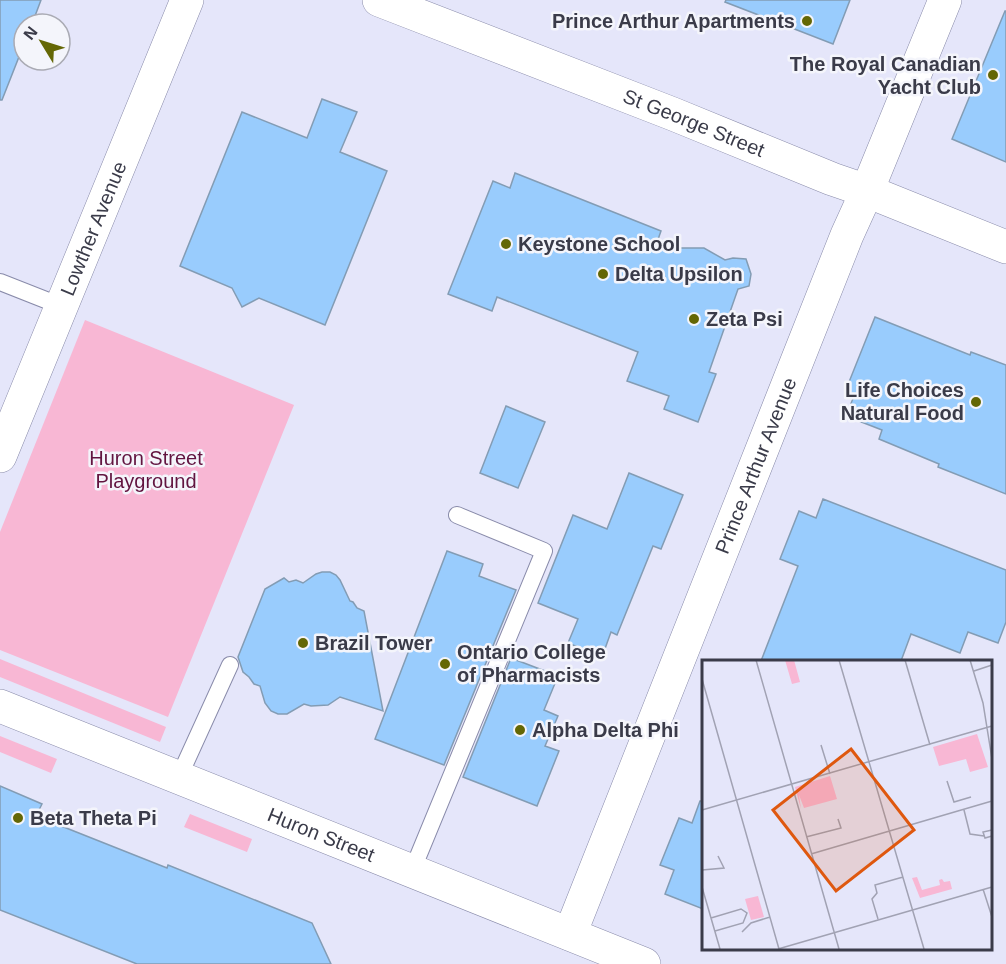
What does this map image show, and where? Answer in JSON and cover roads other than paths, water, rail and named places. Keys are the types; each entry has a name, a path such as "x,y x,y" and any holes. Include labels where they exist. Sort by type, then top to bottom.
{"street":[{"name":"Lowther Avenue","path":"0,456 187,0"},
{"name":"St George Street","path":"379,0 1006,247"},
{"name":"Prince Arthur Avenue","path":"570,934 843,246 945,0"},
{"name":"Huron Street","path":"0,706 644,964"}],"lane":[{"path":"0,282 61,306"},
{"path":"412,871 544,550 457,515"},
{"path":"179,777 230,665"}],"place":[{"name":"Prince Arthur Apartments","path":"807,21"},
{"name":"The Royal Canadian Yacht Club","path":"993,75"},
{"name":"Keystone School","path":"506,244"},
{"name":"Delta Upsilon","path":"603,274"},
{"name":"Zeta Psi","path":"694,319"},
{"name":"Life Choices Natural Food","path":"976,402"},
{"name":"Brazil Tower","path":"303,643"},
{"name":"Ontario College of Pharmacists","path":"445,664"},
{"name":"Alpha Delta Phi","path":"520,730"},
{"name":"Beta Theta Pi","path":"18,818"}],"park label":[{"name":"Huron Street Playground","path":"146,470"}]}
